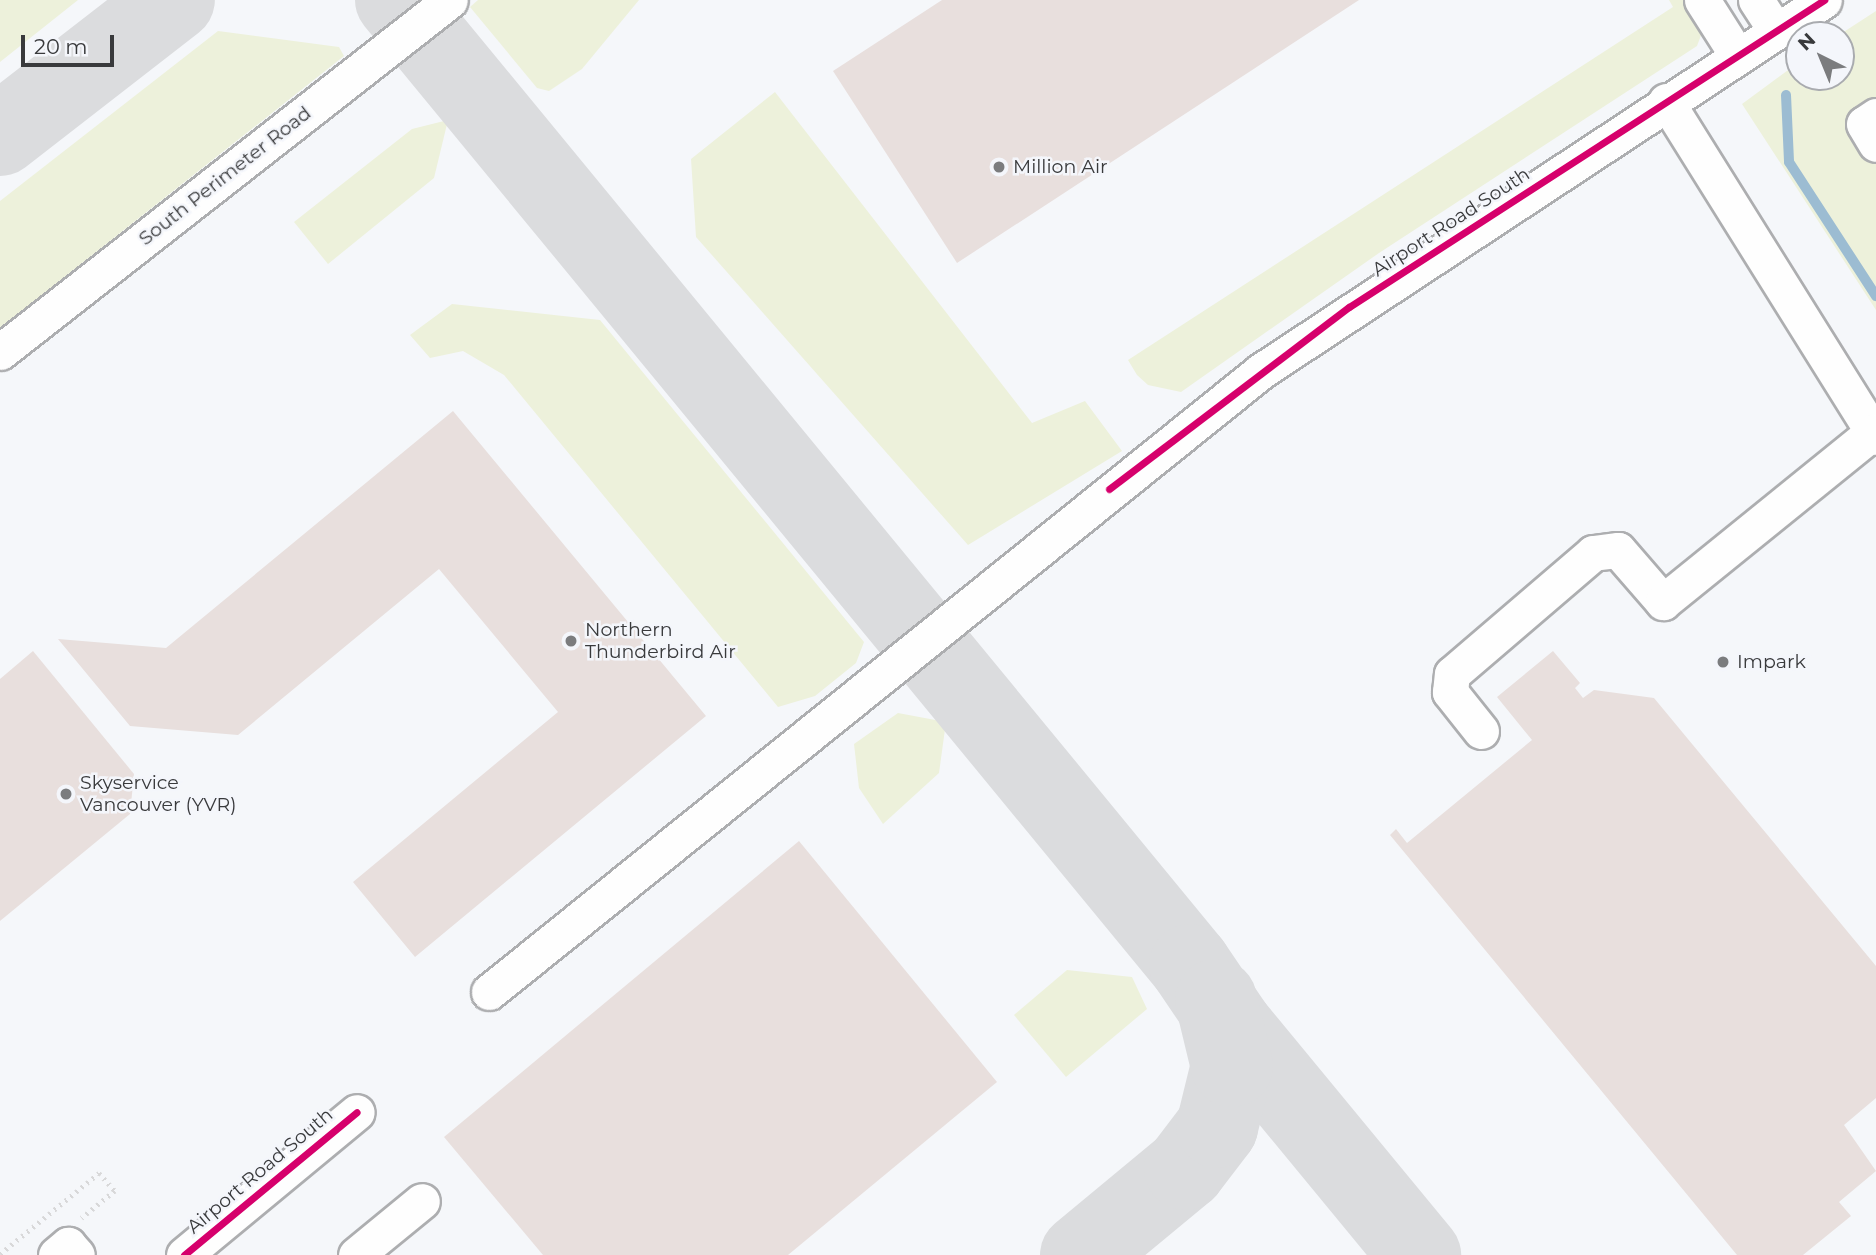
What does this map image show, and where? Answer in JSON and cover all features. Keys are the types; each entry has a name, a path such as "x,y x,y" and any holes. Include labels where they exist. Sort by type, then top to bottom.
{"street":[{"name":"South Perimeter Road","path":"0,352 450,0"},
{"path":"1702,0 1737,55"},
{"path":"1756,0 1776,31"},
{"name":"Airport Road South","path":"489,992 1109,489 1349,307 1824,0"},
{"path":"1481,731 1450,692 1452,674 1593,553 1618,550 1663,603 1874,434 1666,101"},
{"path":"1876,116 1864,124 1876,144"},
{"name":"Airport Road South","path":"190,1253 357,1112"},
{"path":"356,1255 422,1201"},
{"path":"56,1255 68,1245 77,1255"}],"path":[{"path":"0,1254 99,1173"}],"green space":[{"path":"0,0 78,0 0,62"},
{"path":"478,0 639,0 582,69 549,91 537,88 470,7"},
{"path":"1669,0 1684,0 1703,30 1697,46 1379,253 1181,392 1148,385 1137,375 1128,360 1673,7"},
{"path":"1876,11 1876,310 1742,104 1785,72 1785,91 1855,91 1855,25"},
{"path":"218,31 339,47 344,56 0,328 0,201"},
{"path":"775,92 1032,423 1085,401 1122,451 968,545 696,237 691,159"},
{"path":"448,120 434,178 328,264 294,222 412,129"},
{"path":"452,304 600,320 864,642 856,663 815,696 778,707 504,375 463,351 430,358 410,335"},
{"path":"898,713 946,722 939,773 883,824 859,788 854,744"},
{"path":"1067,970 1132,977 1147,1009 1066,1077 1014,1015"}],"building":[{"name":"Million Air","path":"942,0 1359,0 957,263 833,71"},
{"path":"453,411 706,716 415,957 353,882 558,712 439,569 238,735 130,726 58,639 166,648"},
{"name":"Skyservice Vancouver (YVR)","path":"33,651 134,774 130,814 0,921 0,679"},
{"path":"1553,651 1580,683 1575,688 1583,698 1594,690 1654,698 1876,966 1876,1098 1844,1125 1876,1171 1839,1202 1851,1216 1803,1255 1737,1255 1390,835 1396,829 1407,843 1532,740 1497,697"},
{"path":"799,841 997,1082 788,1255 543,1255 444,1137"}],"waterway":[{"path":"1786,95 1789,162 1876,296"}],"taxiway":[{"path":"0,135 174,0"},
{"path":"396,0 1190,965 1232,1027 1420,1255"},
{"path":"1081,1255 1185,1169 1217,1127 1232,1066 1216,1000"}],"cycle path":[{"path":"1109,489 1349,307 1824,0"},
{"path":"184,1255 357,1112"}],"place":[{"name":"Million Air","path":"999,167"},
{"name":"Northern Thunderbird Air","path":"571,641"},
{"name":"Impark","path":"1723,662"},
{"name":"Skyservice Vancouver (YVR)","path":"66,794"}]}
